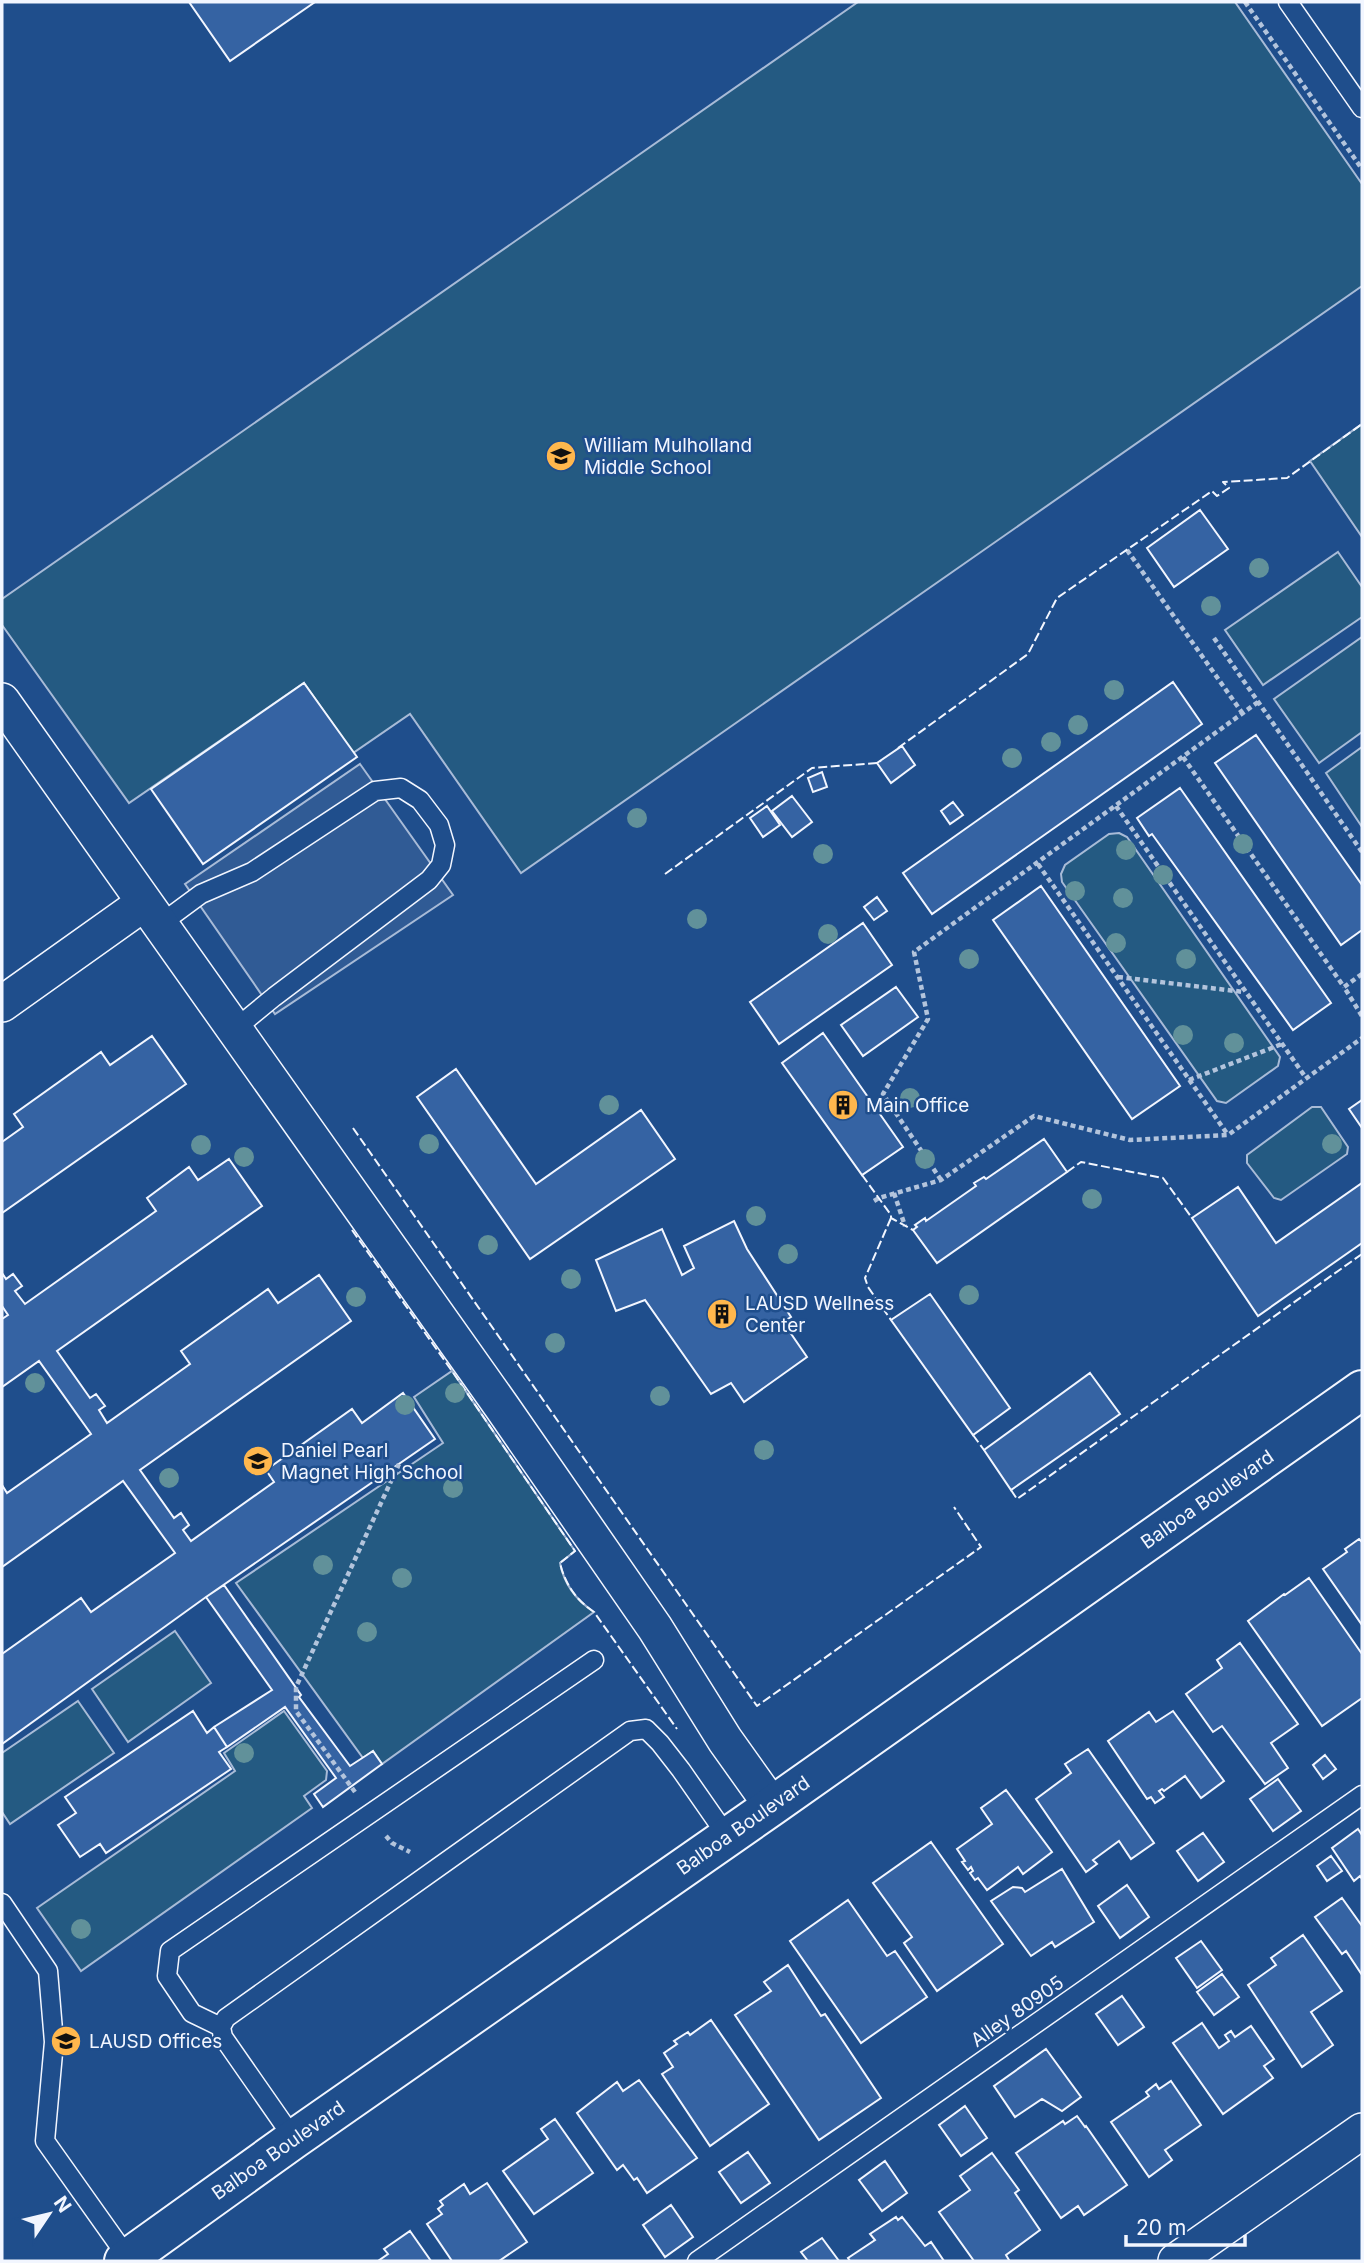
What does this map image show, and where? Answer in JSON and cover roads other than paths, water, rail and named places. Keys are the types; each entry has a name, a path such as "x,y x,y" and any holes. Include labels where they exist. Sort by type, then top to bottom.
{"main road":[{"name":"Balboa Boulevard","path":"126,2260 294,2139 1362,1390"}],"street":[{"path":"2,701 655,1628 725,1740 772,1806"},
{"path":"2,1004 152,914"},
{"path":"1176,2261 1362,2132"}],"lane":[{"path":"1288,2 1362,108"},
{"path":"152,914 252,872 375,791 401,789 420,800 439,825 445,845 441,865 429,880 235,1029"},
{"path":"221,2027 192,2013 167,1976 170,1951 594,1660"},
{"path":"294,2139 223,2036 221,2027 226,2018 630,1731 646,1729 660,1743 727,1836"},
{"name":"Alley 80905","path":"696,2261 1362,1795"},
{"path":"2,1903 48,1971 54,2042 45,2141 126,2260"}],"place":[{"name":"William Mulholland Middle School","path":"561,456"},
{"name":"Main Office","path":"843,1105"},
{"name":"LAUSD Wellness Center","path":"722,1314"},
{"name":"Daniel Pearl Magnet High School","path":"258,1461"},
{"name":"LAUSD Offices","path":"66,2041"}]}
